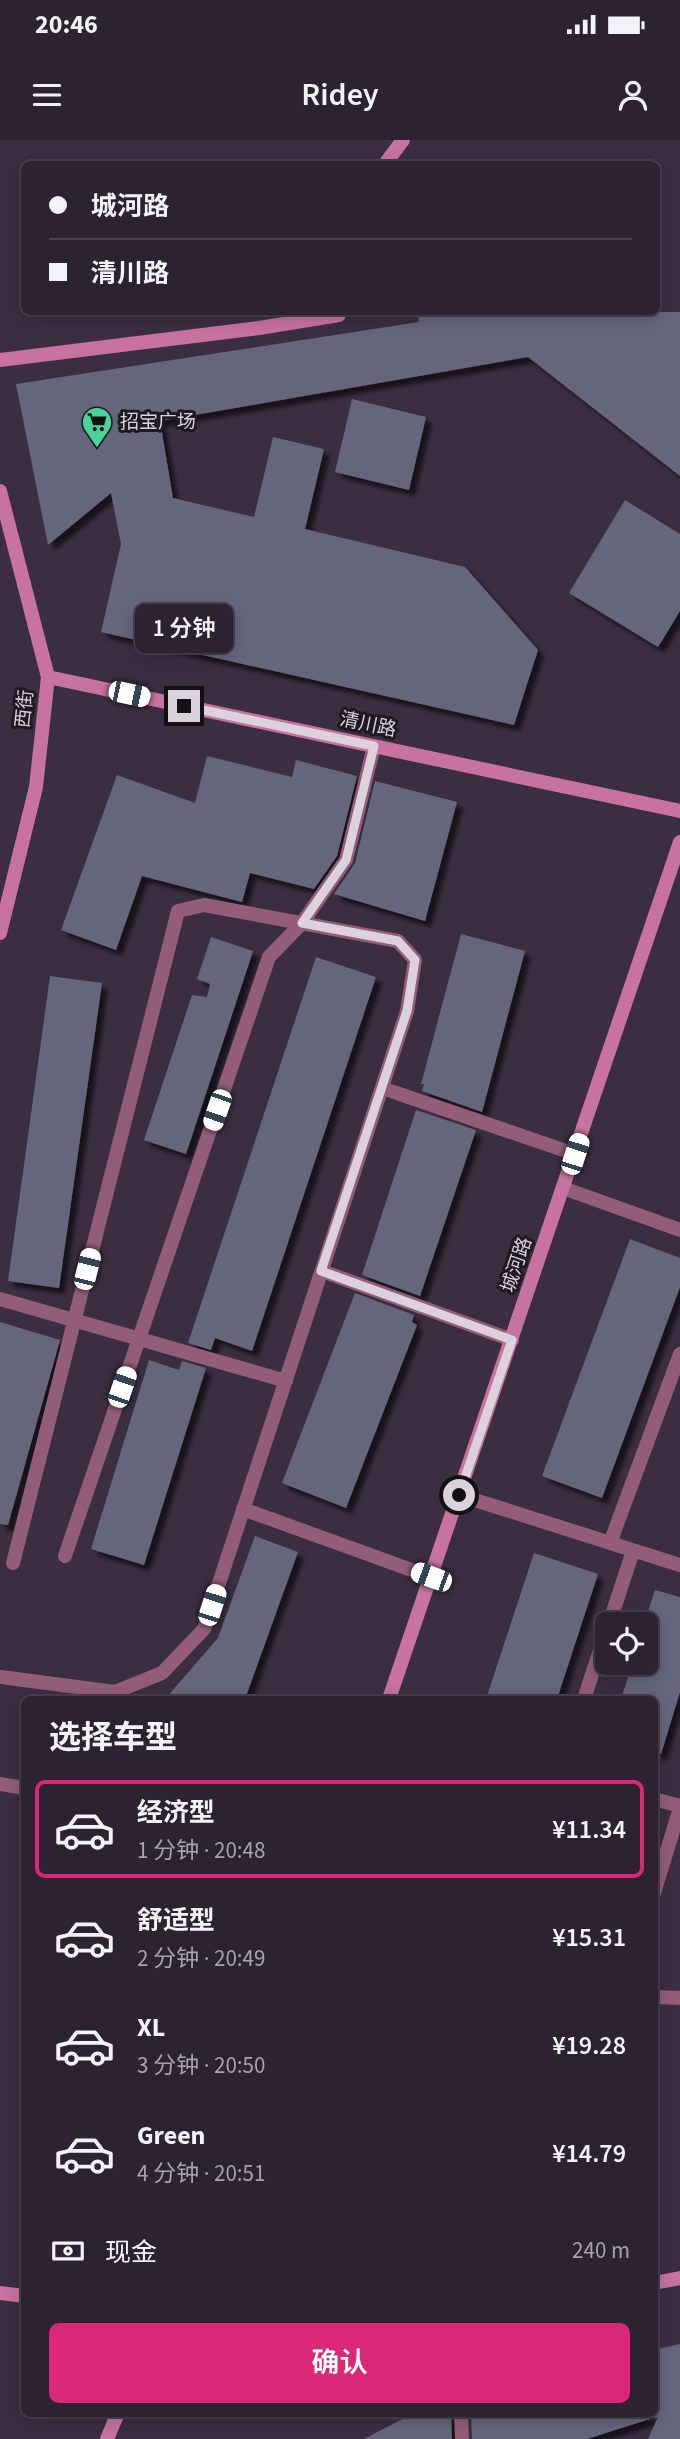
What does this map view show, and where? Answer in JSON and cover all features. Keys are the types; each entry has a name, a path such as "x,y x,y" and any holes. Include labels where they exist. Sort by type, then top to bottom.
{"street":[{"path":"387,161 403,140"},
{"path":"0,360 259,328 333,315"},
{"name":"西街","path":"0,491 5,533 48,677 36,787 0,931"},
{"name":"清川路","path":"48,677 680,811"},
{"path":"65,1556 269,957 302,923 346,860 374,746"},
{"name":"城河路","path":"390,1696 680,842"},
{"path":"1,1676 115,1692 162,1674 204,1629 407,1011 415,960 398,941 204,905 178,911 12,1563"},
{"path":"382,1088 575,1154"},
{"path":"563,1188 680,1230"},
{"path":"321,1271 512,1340"},
{"path":"0,1299 286,1381"},
{"path":"610,1543 680,1354"},
{"path":"459,1495 680,1565"},
{"path":"243,1509 431,1577"},
{"path":"613,1612 633,1550"},
{"path":"585,1696 595,1666"},
{"path":"0,1784 21,1788"},
{"path":"658,1799 680,1807 658,1880"},
{"path":"658,1997 680,1998"},
{"path":"658,2282 680,2278"},
{"path":"0,2293 21,2296"},
{"path":"107,2439 116,2417"},
{"path":"461,2417 462,2439"}],"building":[{"name":"招宝广场","path":"660,312 680,312 680,476 528,357 160,421 173,498 254,517 273,437 324,449 305,529 465,567 538,650 514,725 101,632 121,544 111,493 48,545 16,384 419,322 418,315 660,315"},
{"path":"352,399 426,417 409,490 335,472"},
{"path":"625,500 680,534 680,611 658,647 569,593"},
{"path":"207,756 292,777 296,760 357,776 337,856 314,889 250,873 242,902 142,876 116,950 61,930 117,775 195,803"},
{"path":"375,781 457,802 425,921 334,894 355,863"},
{"path":"461,934 525,951 482,1112 422,1091 424,1084 421,1084"},
{"path":"211,937 253,951 186,1154 144,1140 192,995 207,997 210,984 197,979"},
{"path":"316,957 376,977 252,1351 215,1338 211,1350 188,1343"},
{"path":"50,976 102,983 59,1288 8,1281"},
{"path":"416,1110 476,1130 420,1296 362,1275"},
{"path":"630,1239 680,1258 680,1287 602,1498 542,1476"},
{"path":"355,1293 414,1315 412,1322 417,1325 346,1508 282,1483"},
{"path":"0,1322 60,1340 8,1525 0,1524"},
{"path":"149,1360 179,1370 182,1361 206,1368 144,1565 91,1549"},
{"path":"255,1536 298,1552 246,1696 168,1696 218,1638"},
{"path":"534,1553 598,1574 558,1696 487,1696"},
{"path":"655,1590 680,1597 680,1692 661,1754 658,1754 658,1696 622,1696 629,1675 658,1675 658,1612 648,1612"},
{"path":"680,2344 680,2439 648,2439 658,2417 658,2349"},
{"path":"406,2417 451,2417 452,2439 364,2439"},
{"path":"471,2417 650,2419 587,2439 472,2439"}],"place":[{"name":"招宝广场","path":"97,449"}],"route":[{"path":"184,706 374,746 346,860 302,923 398,941 415,960 407,1011 321,1271 512,1340 459,1495"}]}
